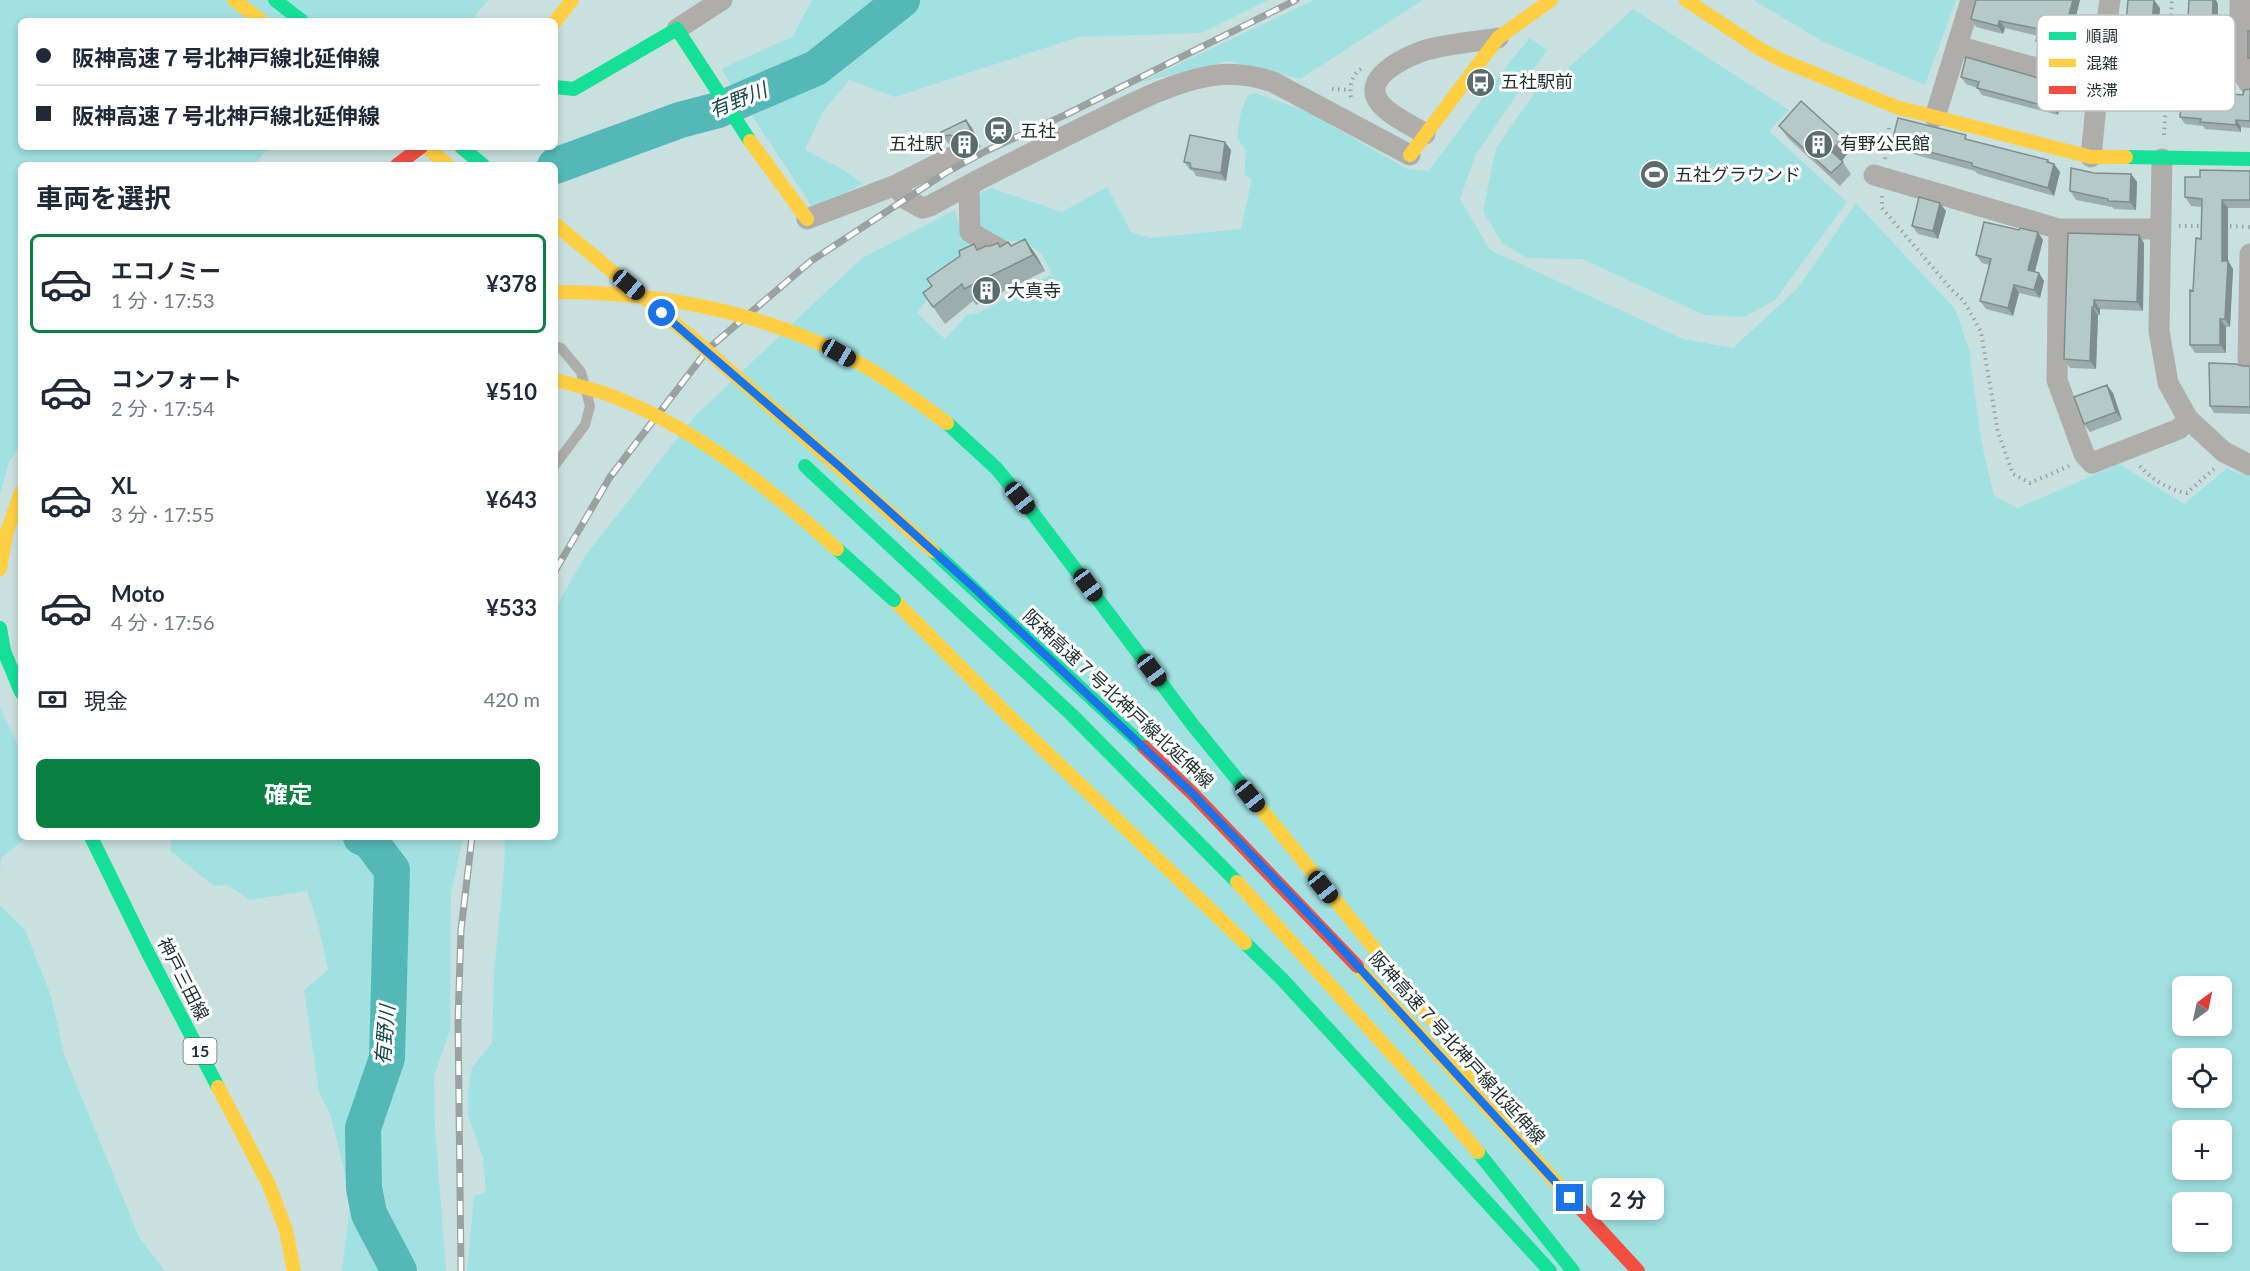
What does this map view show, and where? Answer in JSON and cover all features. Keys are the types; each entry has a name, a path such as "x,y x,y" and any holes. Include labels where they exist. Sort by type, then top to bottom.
{"main road":[{"path":"234,0 258,18"},
{"path":"275,0 298,18"},
{"path":"558,18 572,0"},
{"path":"1410,154 1498,38 1551,0"},
{"path":"1686,0 1760,49 1781,60 1896,107 2091,157 2163,150 2250,159"},
{"path":"558,87 574,88 677,29 706,79 807,219"},
{"path":"401,162 417,150"},
{"path":"430,150 444,162"},
{"path":"465,150 479,162"},
{"name":"阪神高速７号北神戸線北延伸線","path":"558,226 695,340 839,466 987,600 1192,793 1341,948 1638,1271"},
{"path":"591,282 628,311"},
{"path":"558,292 624,293 675,301 721,311 781,330 839,353 903,389 947,423 996,468 1076,568 1192,724 1443,1033 1524,1149"},
{"path":"558,381 572,383 634,405 691,436 744,471 812,526 894,600 1012,719 1282,979 1550,1271"},
{"path":"793,455 1072,715 1228,872 1442,1109 1506,1185 1573,1271"},
{"path":"0,569 6,535 18,501"},
{"path":"0,628 4,651 18,685"},
{"name":"神戸三田線","path":"92,840 148,953 269,1185 285,1230 294,1271"}],"street":[{"path":"677,29 722,0"},
{"path":"1935,117 1971,0"},
{"path":"2108,15 2110,0"},
{"path":"2240,0 2240,70 2250,85"},
{"path":"1425,134 1381,106 1375,97 1379,78 1390,68 1421,51 1498,38"},
{"path":"1957,46 2037,68"},
{"path":"896,185 906,199 922,208 1130,105 1190,80 1227,74 1257,76 1273,82 1410,154"},
{"path":"2091,157 2095,111"},
{"path":"2163,150 2159,331 2168,383 2188,419 2224,452 2250,465"},
{"path":"807,219 896,185 954,156"},
{"path":"1878,177 2059,229 2161,229"},
{"path":"969,184 970,232 1001,249"},
{"path":"2059,229 2057,380 2084,454 2092,463 2179,429 2188,419"},
{"path":"2250,254 2248,360 2250,360"}],"lane":[{"path":"558,347 581,372 590,406 585,425 558,461"}],"path":[{"path":"2171,15 2172,0"},
{"path":"1336,90 1350,90"},
{"path":"1896,107 1878,177 1882,208 1951,289 1964,301 1981,332 1998,432 2013,474 2030,483 2088,458"},
{"path":"2163,150 2165,111"},
{"path":"2161,229 2180,225 2210,226"},
{"path":"2220,226 2250,227"},
{"path":"2145,472 2176,492 2187,493 2229,455"}],"shaded area":[{"path":"0,0 488,0 473,18 18,18 18,150 266,150 256,162 18,162 18,448 9,462 0,494"},
{"path":"812,0 1268,0 1201,33 1078,37 895,97 849,80 822,113 805,150 842,169 863,184 813,208 721,69 792,37"},
{"path":"1314,0 1423,0 1300,79 1229,61 1141,82"},
{"path":"1753,0 1956,0 1925,85 1822,41"},
{"name":"五社グラウンド","path":"1633,9 1789,110 1769,131 1847,202 1775,300 1744,317 1704,315 1582,259 1527,258 1502,243 1483,211 1496,148 1545,78 1552,83"},
{"path":"1530,38 1547,50 1475,156 1460,199 1490,250 1683,339 1733,348 1798,288 1856,203 1955,309 1969,349 1981,440 1994,496 2018,508 2119,464 2184,504 2227,468 2250,476 2250,1271 467,1271 474,1196 486,1192 483,1158 468,1115 468,1092 472,1067 492,1043 494,973 505,840 558,840 558,604 585,556 695,416 862,258 955,210 961,233 979,249 942,279 917,313 945,339 967,315 978,313 1052,274 1041,253 1025,242 1000,240 980,228 976,195 991,188 1062,212 1107,187 1131,232 1150,238 1241,229 1252,179 1244,175 1246,151 1237,138 1241,112 1248,95 1255,93 1306,111 1407,169 1428,171"},
{"path":"0,708 18,745 18,840 23,840 1,858 0,872"},
{"path":"172,840 462,840 451,893 450,1030 434,1076 435,1126 446,1271 419,1271 388,1234 374,1207 361,1215 390,1271 342,1271 350,1206 330,1113 319,1092 304,990 328,970 318,924 307,891 250,900 227,885 214,886 170,851"},
{"path":"0,905 25,930 51,996 64,1054 139,1237 165,1271 0,1271"}],"building":[{"path":"1976,0 2073,0 2069,15 2037,15 2037,29 1999,21 1998,26 1971,19"},
{"path":"2128,0 2154,0 2153,15 2127,15"},
{"path":"2189,0 2213,0 2212,15 2188,15"},
{"path":"2248,31 2250,31 2250,58 2248,58"},
{"path":"1966,57 2037,78 2037,104 1977,88 1979,82 1961,77"},
{"path":"2250,89 2250,121 2236,120 2236,125 2200,122 2201,119 2180,117 2181,111 2235,111 2235,94 2243,95 2244,90"},
{"name":"有野公民館","path":"1801,101 1842,138 1831,151 1843,162 1831,173 1779,126"},
{"path":"1898,118 1966,135 1965,139 2048,160 2047,162 2054,164 2048,188 1972,166 1972,163 1892,142"},
{"path":"966,120 975,139 961,146 956,137 943,136 941,132"},
{"path":"1190,135 1225,142 1221,173 1191,168 1190,163 1184,162"},
{"path":"2071,168 2094,173 2131,174 2130,202 2108,201 2108,199 2070,191"},
{"path":"2200,170 2250,171 2250,200 2222,200 2222,261 2228,261 2225,319 2220,319 2220,345 2190,345 2190,290 2193,291 2196,238 2201,239 2202,199 2185,197 2185,177 2200,177"},
{"path":"1919,197 1940,203 1933,231 1912,226"},
{"path":"1984,222 2038,232 2028,270 2039,273 2034,290 2014,285 2008,308 1980,301 1991,259 1976,255"},
{"path":"2068,233 2139,235 2137,302 2094,300 2090,361 2064,359"},
{"path":"1025,239 1033,255 964,289 962,284 933,307 923,293 932,286 927,279 960,256 959,251 974,244 977,250 998,243 1000,247 1008,242 1011,246"},
{"path":"2209,363 2250,366 2250,407 2210,406"},
{"path":"2107,385 2116,412 2084,424 2074,397"}],"waterway":[{"name":"有野川","path":"558,165 680,120 718,110 816,68 902,0"},
{"name":"有野川","path":"368,840 392,870 387,1058 363,1128 364,1188 369,1214 399,1271"}],"railway":[{"path":"558,566 610,477 709,348 811,261 947,172 986,151 1065,115 1296,0"},
{"path":"461,1271 458,1021 461,930 472,840"}],"traffic: fast":[{"path":"275,0 298,18"},
{"path":"558,87 574,89 677,29 750,141"},
{"path":"465,150 479,162"},
{"path":"2126,157 2250,159"},
{"path":"947,423 996,468 1032,512 1192,724 1245,789"},
{"path":"805,466 1072,715 1237,882"},
{"path":"837,549 894,600"},
{"path":"933,551 1144,747"},
{"path":"0,628 4,651 18,685"},
{"path":"92,840 218,1087"},
{"path":"1245,943 1282,979 1550,1271"},
{"path":"1478,1152 1573,1271"}],"traffic: slow":[{"path":"234,0 258,18"},
{"path":"558,18 572,0"},
{"path":"1410,155 1498,38 1551,0"},
{"path":"1686,0 1760,49 1781,60 1896,107 2091,157 2126,157"},
{"path":"750,141 807,219"},
{"path":"430,150 444,162"},
{"path":"558,226 695,340 933,551"},
{"path":"558,292 636,296 716,309 756,320 832,349 868,368 947,423"},
{"path":"558,381 604,393 637,406 699,440 784,503 837,549"},
{"path":"0,569 6,535 18,501"},
{"path":"894,600 1012,719 1245,943"},
{"path":"1245,789 1443,1033 1472,1074"},
{"path":"1237,882 1478,1152"},
{"path":"1357,966 1569,1196"},
{"path":"218,1087 269,1185 286,1230 294,1271"}],"traffic: jam":[{"path":"401,162 417,150"},
{"path":"1144,747 1192,793 1357,966"},
{"path":"1569,1196 1638,1271"}],"place":[{"name":"五社駅前","path":"1480,82"},
{"name":"五社","path":"999,131"},
{"name":"五社駅","path":"964,144"},
{"name":"有野公民館","path":"1819,144"},
{"name":"五社グラウンド","path":"1654,175"},
{"name":"大真寺","path":"986,291"}],"route":[{"path":"662,313 839,466 971,585 1192,793 1341,948 1570,1198"}]}
